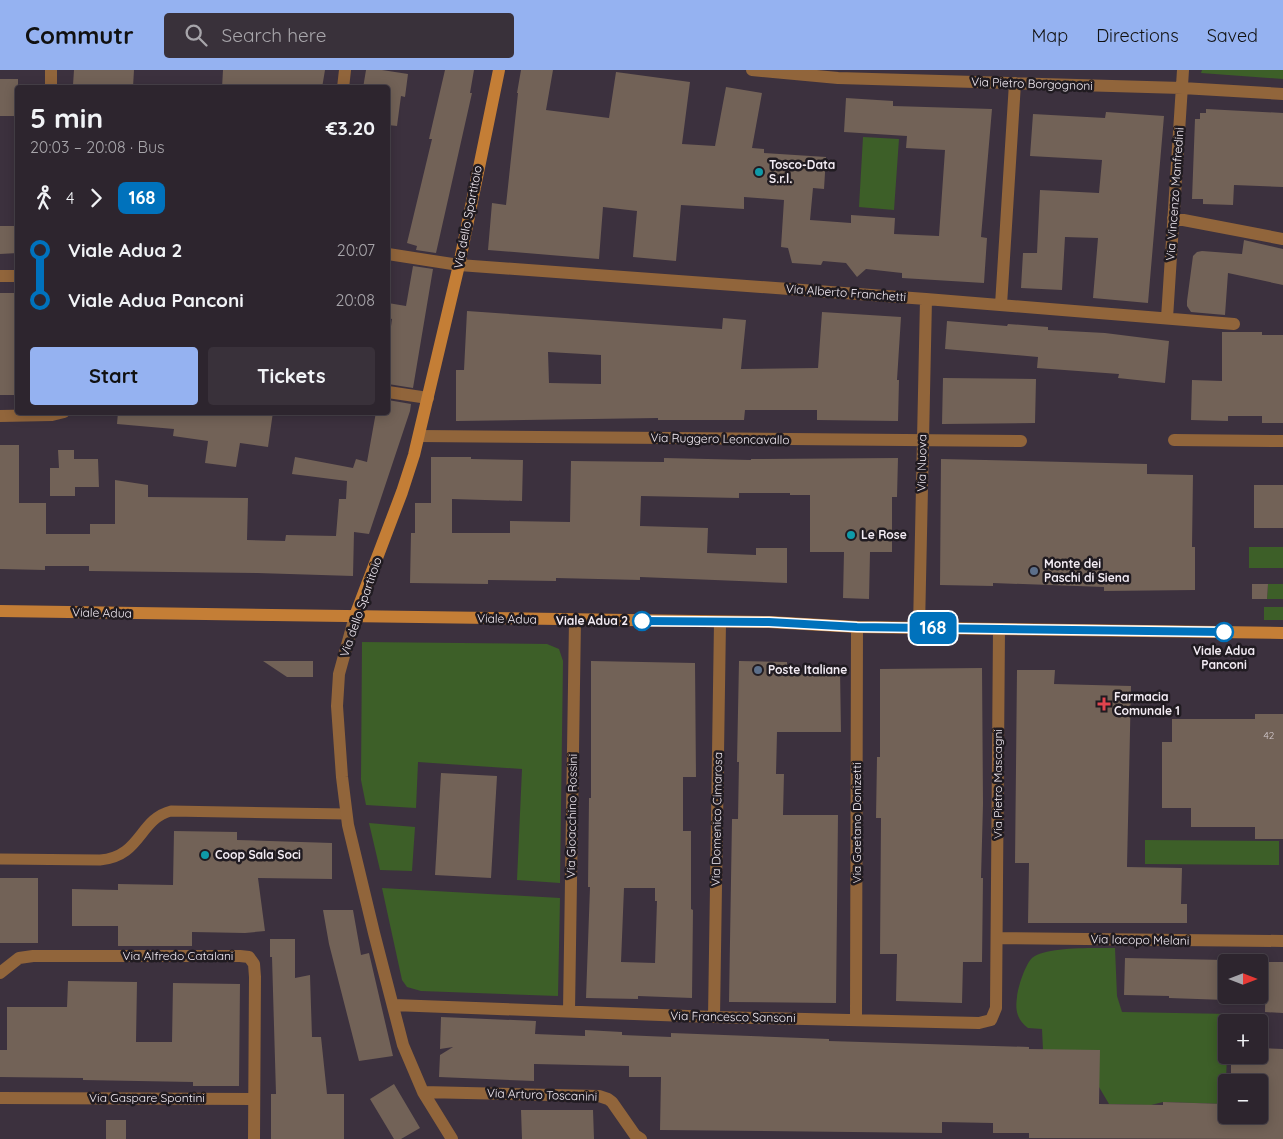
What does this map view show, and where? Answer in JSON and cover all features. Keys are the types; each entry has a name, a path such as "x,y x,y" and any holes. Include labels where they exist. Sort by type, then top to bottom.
{"main road":[{"name":"Via dello Spartitoio","path":"355,616 402,492 419,436 459,265 498,70"},
{"name":"Viale Adua","path":"0,611 769,622 857,627 1283,633"}],"street":[{"path":"51,70 51,85"},
{"path":"343,85 345,70"},
{"name":"Via Pietro Borgognoni","path":"752,70 786,75 838,78 1182,88 1283,94"},
{"name":"Via Vincenzo Manfredini","path":"1167,318 1183,70"},
{"path":"1001,304 1015,83"},
{"path":"1173,218 1283,238"},
{"name":"Via Alberto Franchetti","path":"390,254 459,265 926,298 1234,324"},
{"path":"0,276 15,276"},
{"name":"Via Nuova","path":"919,628 926,298"},
{"path":"390,392 428,398"},
{"path":"0,416 21,415"},
{"name":"Via Ruggero Leoncavallo","path":"419,436 1021,441"},
{"path":"1174,440 1283,441"},
{"name":"Via dello Spartitoio","path":"355,616 341,666 337,698 338,731 346,814 403,1045 424,1092 452,1139"},
{"name":"Via Gioacchino Rossini","path":"569,1011 575,620"},
{"name":"Via Domenico Cimarosa","path":"714,1017 720,622"},
{"name":"Via Gaetano Donizetti","path":"856,1020 857,627"},
{"name":"Via Pietro Mascagni","path":"998,938 999,629"},
{"name":"Via Francesco Sansoni","path":"393,1005 714,1017 979,1023 991,1020 996,1008 998,938"},
{"name":"Via Iacopo Melani","path":"998,938 1283,941"},
{"name":"Via Alfredo Catalani","path":"0,973 19,958 33,956 248,957 254,964 256,977 254,1099"},
{"name":"Via Arturo Toscanini","path":"424,1092 599,1096 612,1102 641,1139"},
{"name":"Via Gaspare Spontini","path":"0,1098 254,1099"},
{"path":"254,1099 254,1139"}],"lane":[{"path":"0,859 100,860 115,858 127,851 158,816 172,811 346,814"}],"green space":[{"path":"1202,70 1283,70 1283,79 1201,73"},
{"path":"863,137 899,139 894,210 859,207"},
{"path":"1249,547 1283,547 1283,568 1249,568"},
{"path":"1268,584 1283,584 1283,599 1267,599"},
{"path":"1264,607 1283,607 1283,620 1264,620"},
{"path":"362,642 547,644 559,649 563,661 560,883 517,880 522,769 418,762 416,808 366,805 361,780"},
{"path":"369,823 415,827 412,871 380,870"},
{"path":"1145,840 1279,841 1279,865 1145,864"},
{"path":"382,888 560,898 558,996 421,991 407,987 402,980"},
{"path":"1115,948 1117,996 1122,1012 1231,1014 1218,1014 1218,1064 1227,1064 1226,1074 1218,1074 1218,1104 1163,1102 1151,1105 1109,1104 1099,1087 1043,1050 1042,1029 1028,1028 1021,1022 1017,1010 1016,1002 1024,971 1029,961 1039,954 1048,951"}],"building":[{"path":"74,70 134,70 133,85 73,85"},
{"path":"223,70 325,70 322,85 222,85"},
{"path":"366,70 382,70 408,74 405,97 401,96 397,126 390,125 390,85 364,85"},
{"path":"445,70 474,70 470,93 472,93 436,253 416,250 417,246 407,243 432,139 429,139"},
{"path":"521,70 553,70 546,110 609,118 616,72 690,82 682,144 715,146 726,87 762,93 752,148 764,149 764,153 826,157 824,189 813,188 810,220 851,223 851,215 895,218 894,234 939,236 945,150 906,148 907,136 844,132 846,98 893,101 893,106 992,109 981,237 987,238 984,283 902,278 902,273 866,269 857,277 846,263 823,261 821,265 792,263 788,248 781,247 784,200 744,197 744,209 681,205 676,261 633,257 637,211 603,207 599,259 488,250 492,203 506,205"},
{"path":"0,79 18,79 18,85 15,85 15,116 0,116"},
{"path":"1206,109 1283,113 1283,187 1234,185 1233,205 1203,204 1203,199 1192,199 1195,119 1200,119 1200,113 1206,113"},
{"path":"1106,112 1164,116 1148,303 1093,298 1098,238 1065,237 1062,290 1021,288 1023,253 1037,253 1040,190 1099,193 1102,160 1030,156 1033,114 1105,118"},
{"path":"0,226 15,226 15,253 0,254"},
{"path":"1244,240 1283,249 1283,285 1228,273 1225,315 1191,312 1187,306 1187,301 1193,256 1197,252 1202,251 1242,254"},
{"path":"413,266 433,269 413,388 390,384 390,334 392,319 390,318 390,303 406,306"},
{"path":"0,293 15,293 15,395 0,395"},
{"path":"467,311 722,329 723,318 746,320 741,369 818,368 822,312 901,317 897,380 899,380 898,421 817,420 817,410 745,410 744,420 658,420 658,418 456,421 456,370 464,370","holes":["548,352 601,355 601,384 549,383"]},
{"path":"947,321 1048,327 1048,330 1105,333 1169,341 1165,383 1118,378 1119,374 1037,368 1038,357 945,349"},
{"path":"1222,332 1262,332 1262,335 1283,335 1283,423 1262,423 1262,416 1228,416 1228,421 1191,420 1192,380 1222,381"},
{"path":"943,378 1036,379 1035,423 942,424"},
{"path":"390,400 411,404 369,534 354,532 353,576 89,571 89,566 45,566 45,570 0,569 0,445 19,445 19,503 46,503 46,534 90,534 90,524 115,524 115,480 148,485 148,497 248,498 247,540 285,541 286,535 336,536 339,499 346,499 347,481 292,474 295,457 353,468 356,459 367,462 375,415 390,415"},
{"path":"118,415 273,415 268,447 240,443 236,467 205,463 208,441 173,436 174,429 117,424"},
{"path":"58,450 74,450 74,459 98,459 99,487 75,487 75,496 50,496 50,468 59,468"},
{"path":"431,457 523,460 522,501 452,499 452,533 510,533 510,521 570,522 571,461 664,462 664,458 751,460 898,458 897,497 892,497 892,552 870,552 869,599 843,598 844,552 810,552 810,495 739,493 739,498 641,496 640,526 708,528 707,553 756,555 756,548 787,548 787,583 640,577 640,580 556,578 556,581 488,580 488,584 410,583 411,533 415,533 415,503 431,503"},
{"path":"941,459 1147,464 1147,474 1193,475 1192,547 1195,547 1195,590 1104,591 1104,587 993,583 993,586 940,585"},
{"path":"1254,485 1283,485 1283,528 1254,528"},
{"path":"1252,584 1268,584 1267,599 1252,599"},
{"path":"263,661 313,661 313,677 287,677"},
{"path":"591,661 695,663 696,777 683,777 683,831 691,831 691,909 693,910 692,998 638,996 638,999 586,998 590,887 588,887 589,798 591,798","holes":["624,888 655,888 655,901 657,901 655,963 621,962"]},
{"path":"739,661 787,662 787,670 840,669 841,732 777,732 776,774 784,774 783,815 838,815 836,1003 729,1002 732,819 738,819"},
{"path":"982,668 982,962 963,962 962,1003 896,1001 897,954 880,954 881,818 876,818 877,757 880,757 880,669"},
{"path":"1017,670 1055,670 1054,684 1131,686 1127,867 1182,868 1181,904 1187,904 1187,923 1028,923 1029,863 1015,863"},
{"path":"1255,714 1283,714 1283,839 1255,839 1255,827 1191,827 1191,808 1162,808 1162,742 1172,742 1172,719 1255,719"},
{"path":"441,773 497,776 491,878 435,875"},
{"path":"174,831 237,832 237,840 332,843 332,879 258,878 265,931 245,933 192,932 192,946 118,946 118,926 72,926 72,889 118,890 118,884 173,885"},
{"path":"0,878 38,878 38,943 0,943"},
{"path":"323,910 353,910 361,955 369,953 393,1056 359,1061 329,944"},
{"path":"270,939 295,939 295,978 310,975 312,1037 321,1037 327,1094 344,1094 344,1139 271,1139 271,1094 276,1094"},
{"path":"1125,958 1218,960 1218,1000 1124,995"},
{"path":"1268,962 1283,962 1283,1013 1265,1012 1265,1004 1268,1004"},
{"path":"68,981 137,982 136,1042 172,1042 173,983 240,984 239,1086 193,1086 193,1082 0,1077 0,1050 7,1050 7,1007 67,1007"},
{"path":"441,1017 536,1021 535,1034 585,1036 585,1030 622,1032 622,1035 671,1037 671,1033 829,1039 829,1041 1029,1047 1029,1049 1100,1050 1099,1104 1163,1105 1163,1102 1218,1104 1218,1124 1268,1124 1268,1074 1231,1074 1231,1064 1268,1064 1268,1048 1283,1049 1283,1139 1029,1138 1029,1133 993,1133 993,1123 942,1122 942,1133 660,1130 661,1077 629,1077 629,1066 534,1064 534,1081 439,1077 440,1055 453,1047 440,1049"},
{"path":"394,1084 420,1128 401,1139 394,1139 370,1099"},
{"path":"521,1110 593,1110 594,1139 522,1139"},
{"path":"106,1120 126,1120 126,1139 106,1139"}],"bus line":[{"name":"168","path":"642,621 769,622 857,627 1224,632"}],"place":[{"name":"Tosco-Data S.r.l.","path":"759,172"},
{"name":"Le Rose","path":"851,535"},
{"name":"Monte dei Paschi di Siena","path":"1034,571"},
{"name":"Viale Adua 2","path":"642,621"},
{"name":"Viale Adua Panconi","path":"1224,632"},
{"name":"Poste Italiane","path":"758,670"},
{"name":"Farmacia Comunale 1","path":"1104,704"},
{"name":"Coop Sala Soci","path":"205,855"}]}
